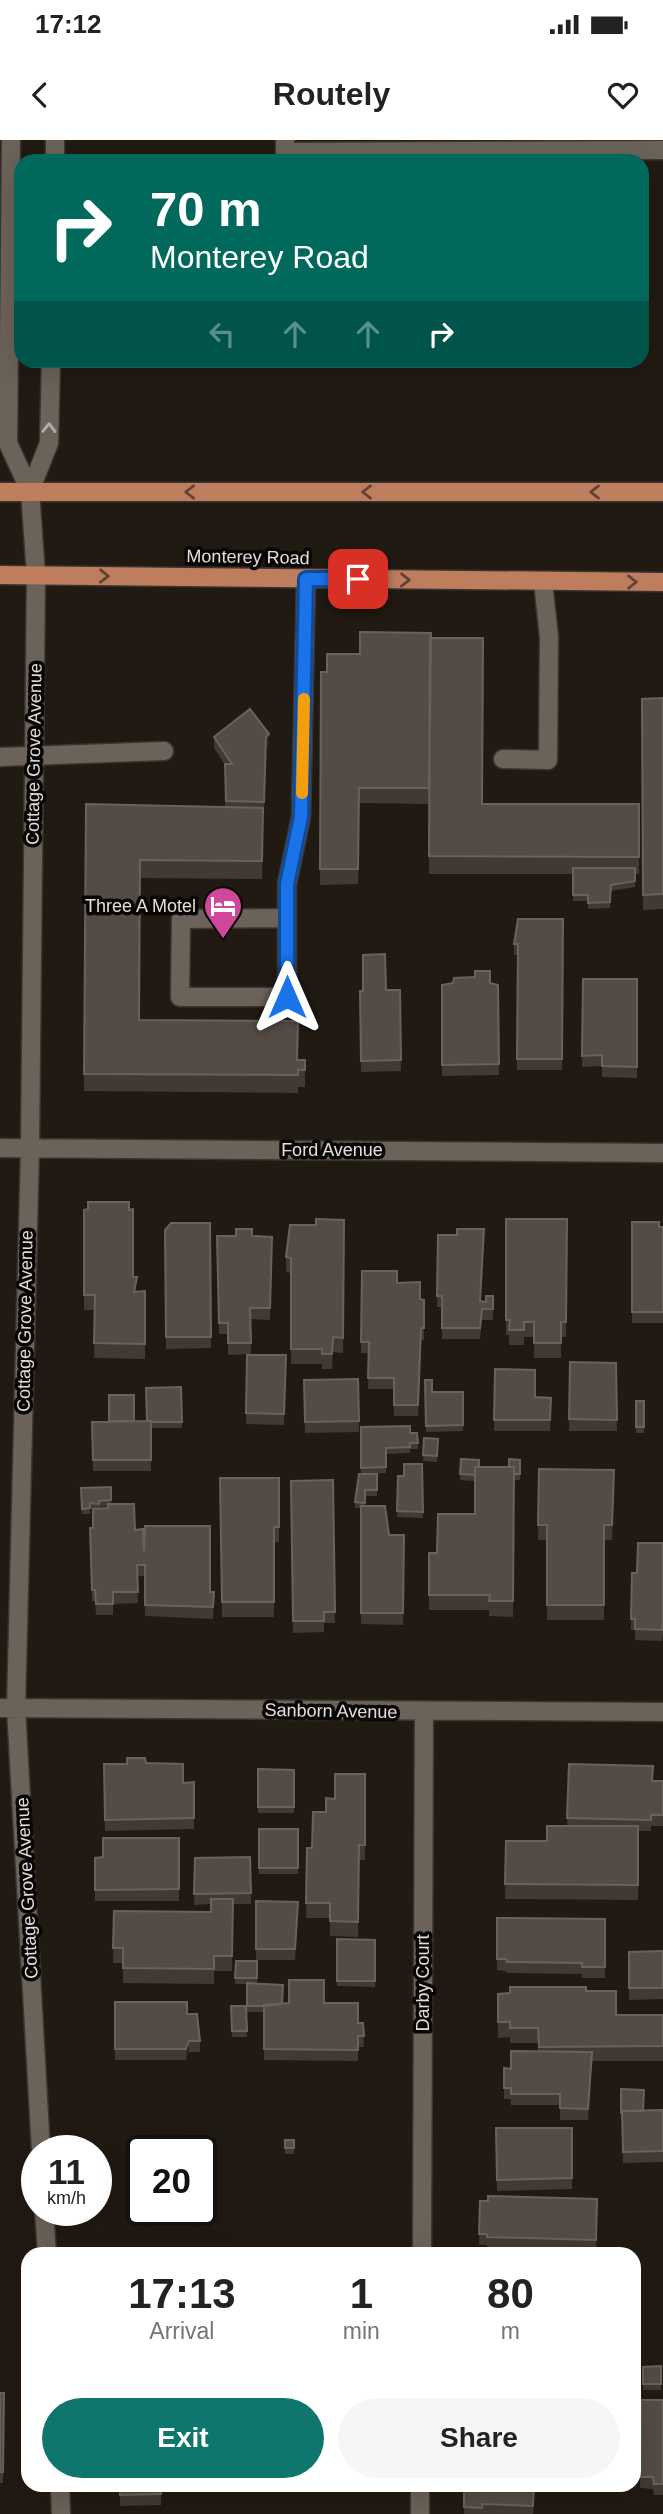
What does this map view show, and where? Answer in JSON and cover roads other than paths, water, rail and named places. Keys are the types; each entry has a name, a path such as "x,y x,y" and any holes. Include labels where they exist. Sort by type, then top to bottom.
{"main road":[{"path":"0,492 663,492"},
{"name":"Monterey Road","path":"0,575 663,582"}],"street":[{"path":"12,140 8,443 30,491"},
{"path":"285,140 285,152 663,150"},
{"path":"30,491 49,443 51,368"},
{"name":"Cottage Grove Avenue","path":"30,491 36,575 30,1148 8,1708 40,2135"},
{"path":"287,918 181,919 180,997 287,997 287,918 287,884 301,817 306,579"},
{"path":"503,759 548,760 549,637 543,582"},
{"path":"0,757 164,751"},
{"name":"Ford Avenue","path":"0,1148 663,1153"},
{"name":"Sanborn Avenue","path":"8,1708 663,1713"},
{"name":"Darby Court","path":"422,2247 424,1712"},
{"path":"45,2226 47,2247"},
{"path":"60,2492 61,2514"},
{"path":"420,2492 420,2514"}],"place":[{"name":"Three A Motel","path":"223,940"}]}
